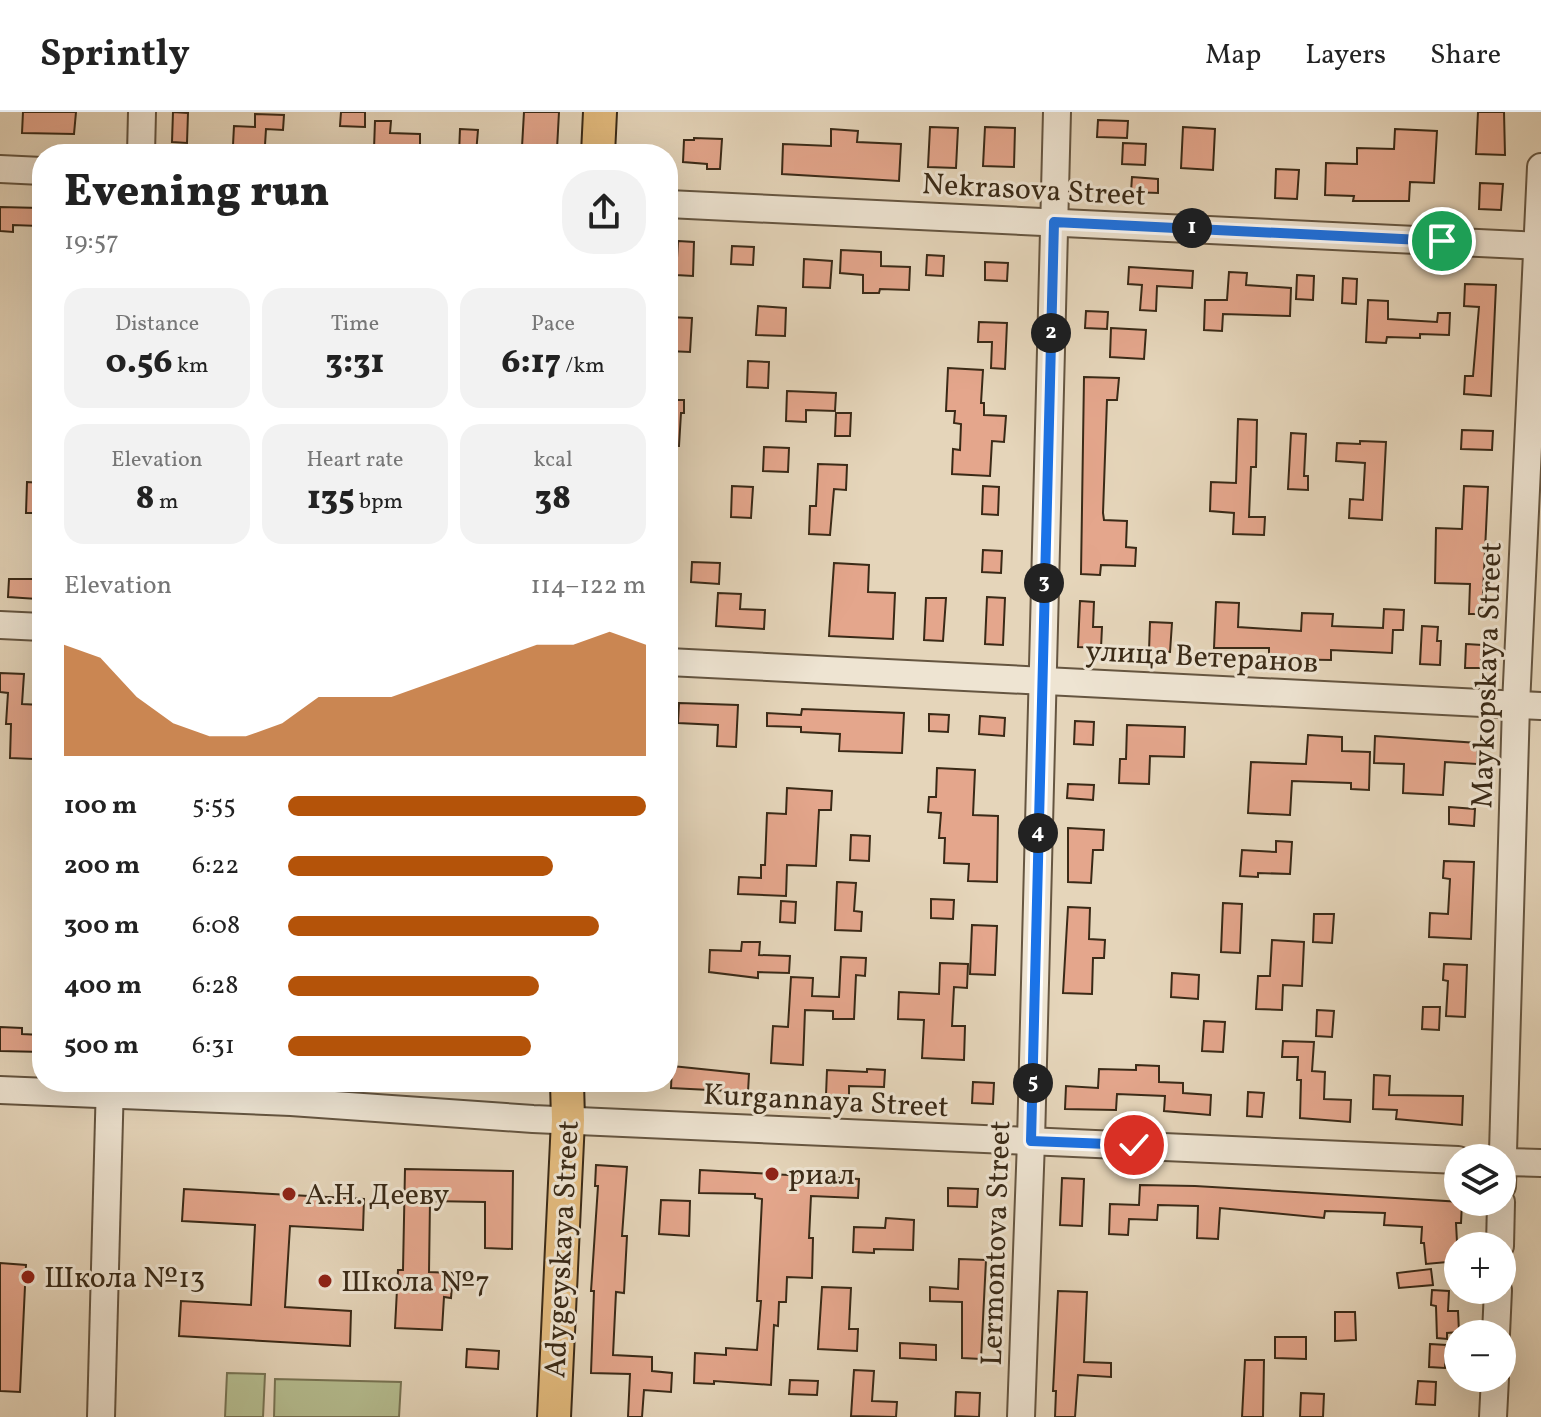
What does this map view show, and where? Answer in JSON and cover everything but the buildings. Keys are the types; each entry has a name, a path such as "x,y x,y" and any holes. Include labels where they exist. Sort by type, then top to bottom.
{"main road":[{"path":"598,144 600,112"},
{"name":"Adygeyskaya Street","path":"554,1417 567,1092"}],"street":[{"path":"141,144 142,112"},
{"name":"Lermontova Street","path":"1021,1417 1057,112"},
{"name":"Maykopskaya Street","path":"1503,1144 1529,706 1541,167"},
{"path":"0,169 32,171"},
{"name":"Nekrasova Street","path":"678,204 1539,246"},
{"path":"0,625 32,627"},
{"name":"улица Ветеранов","path":"678,662 1529,706"},
{"name":"Kurgannaya Street","path":"0,1090 32,1089"},
{"path":"101,1417 110,1092"},
{"name":"Kurgannaya Street","path":"162,1092 568,1120 1444,1159"},
{"path":"1516,1162 1541,1163"},
{"path":"1493,1417 1494,1392"}],"green space":[{"path":"227,1373 265,1374 263,1417 225,1417"},
{"path":"275,1379 401,1382 399,1417 274,1417"}],"place":[{"name":"риал","path":"772,1174"},
{"name":"А.Н. Дееву","path":"289,1194"},
{"name":"Школа №13","path":"28,1277"},
{"name":"Школа №7","path":"325,1281"}],"route":[{"path":"1134,1145 1031,1141 1054,222 1442,241"}]}
